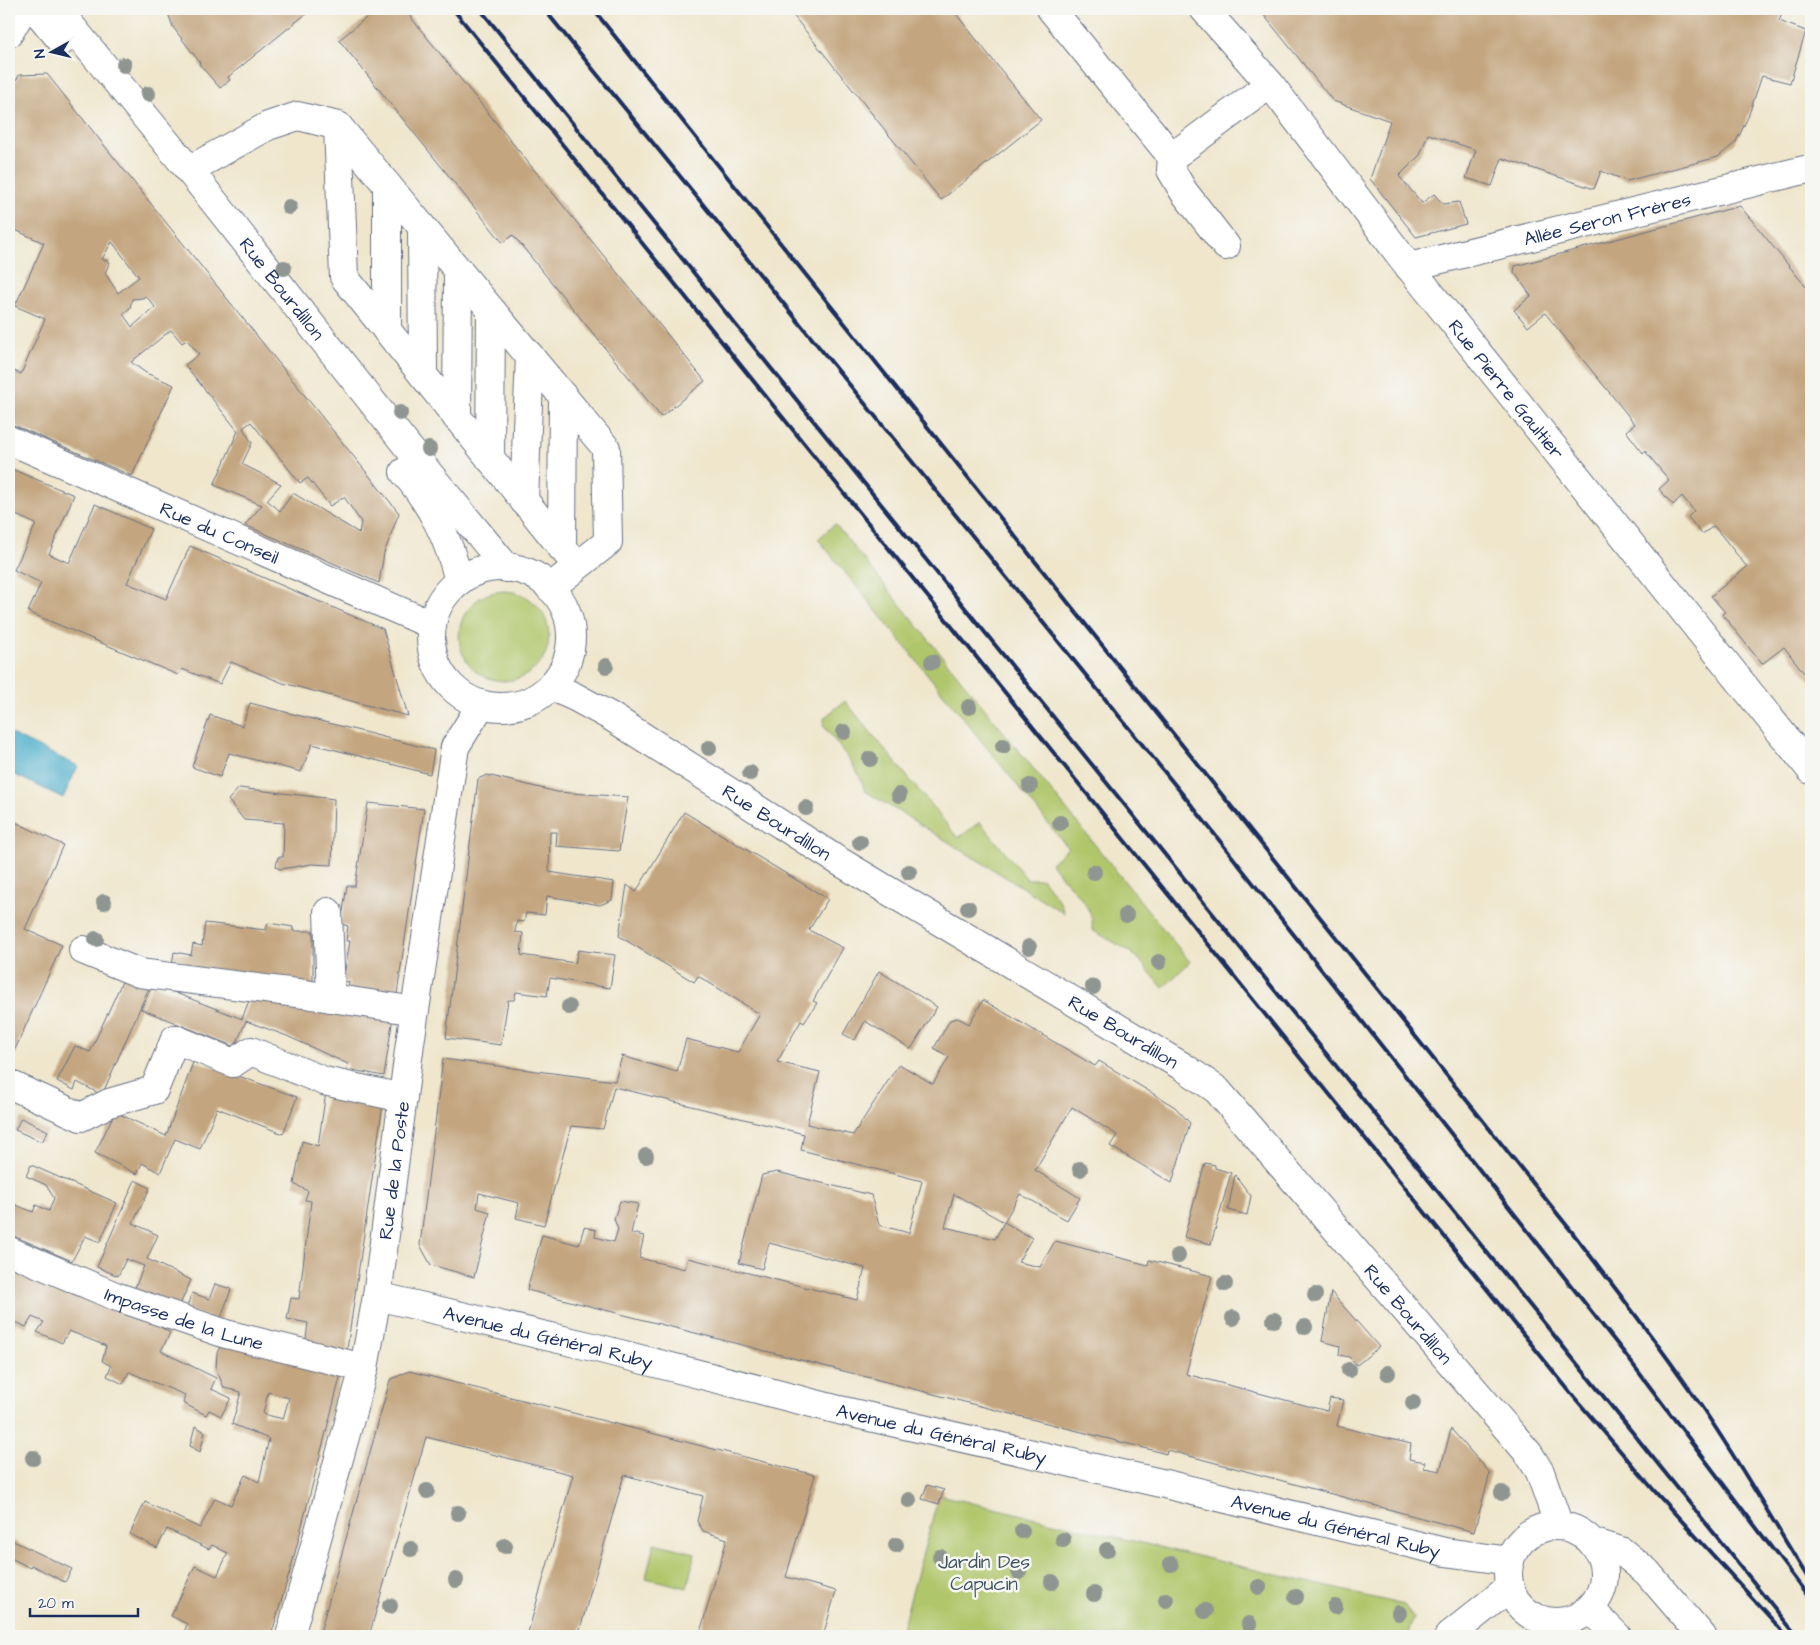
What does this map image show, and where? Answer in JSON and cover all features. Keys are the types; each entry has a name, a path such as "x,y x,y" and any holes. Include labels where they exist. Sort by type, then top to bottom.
{"street":[{"path":"9,33 22,9"},
{"name":"Rue Bourdillon","path":"35,9 84,68 416,487 448,542 459,581"},
{"name":"Rue Bourdillon","path":"57,9 506,568"},
{"path":"1051,9 1172,157"},
{"name":"Rue Pierre Gaultier","path":"1204,9 1270,84 1409,266 1811,770"},
{"path":"1226,246 1184,192 1170,170 1172,157 1270,84"},
{"path":"188,170 268,126 298,116 338,126 606,448 608,542 569,557"},
{"path":"338,126 344,277 569,557"},
{"name":"Allée Seron Frères","path":"1409,266 1804,170"},
{"path":"387,185 387,331"},
{"path":"422,227 423,374"},
{"path":"457,418 458,270"},
{"path":"490,459 491,310"},
{"path":"524,501 530,356"},
{"path":"550,588 569,557 563,396"},
{"name":"Rue du Conseil","path":"9,440 432,625"},
{"path":"490,568 506,568 530,574 550,588 565,610 570,636 566,663 560,675 551,686 531,700 519,705 494,707 481,705 466,698 452,688 441,673 434,658 431,640 432,625 441,600 459,581 474,573 490,568"},
{"name":"Rue Bourdillon","path":"551,686 610,716 838,860 1169,1058 1217,1090 1530,1454 1540,1472 1559,1526"},
{"name":"Rue de la Poste","path":"290,1636 364,1368 377,1296 403,1098 455,747 481,705"},
{"path":"328,912 331,998"},
{"path":"83,950 139,973 403,1009"},
{"path":"9,1084 81,1117 109,1103 154,1090 175,1039 233,1063 251,1051 324,1081 403,1098"},
{"name":"Impasse de la Lune","path":"9,1251 115,1296 226,1334 364,1368"},
{"name":"Avenue du Général Ruby","path":"377,1296 593,1347 839,1410 1164,1484 1445,1552 1510,1574"},
{"path":"1559,1526 1571,1528 1592,1542 1602,1557 1604,1576 1601,1594 1590,1609 1577,1619 1560,1623 1543,1621 1529,1614 1517,1602 1510,1574 1517,1547 1528,1535 1543,1528 1559,1526"},
{"path":"1592,1542 1621,1551 1646,1572 1702,1636"},
{"path":"1449,1636 1510,1574"},
{"path":"1590,1609 1617,1636"}],"green space":[{"path":"835,524 1190,962 1163,988 1137,957 1092,930 1092,921 1084,903 1051,863 1068,848 818,539"},
{"path":"504,591 521,595 536,604 545,619 549,636 545,653 536,668 521,677 504,681 487,677 472,668 463,653 459,636 463,619 472,604 487,595"},
{"path":"845,701 958,838 980,822 1027,879 1042,878 1060,902 1064,913 865,791 860,777 851,762 823,725 825,717"},
{"name":"Jardin Des Capucin","path":"939,1495 1404,1605 1414,1618 1407,1636 900,1636"},
{"path":"654,1543 695,1553 687,1588 646,1578"}],"water":[{"path":"9,733 78,766 63,798 9,772"}],"building":[{"path":"169,9 312,9 228,77 230,80 220,88 199,64 173,27 169,16"},
{"path":"377,9 404,9 705,381 661,417 513,235 503,243 339,40"},
{"path":"788,9 952,9 1041,120 941,200"},
{"path":"1259,9 1784,9 1779,21 1806,31 1790,83 1762,76 1740,134 1735,143 1718,157 1627,181 1601,171 1594,189 1502,158 1492,186 1466,178 1476,150 1428,134 1420,155 1399,176 1422,203 1434,194 1443,204 1459,202 1466,224 1416,237 1370,179 1390,121 1333,101"},
{"path":"47,74 399,513 384,553 379,583 245,525 262,505 214,485 238,431 185,365 199,354 187,340 182,343 171,330 131,362 146,373 174,385 132,476 9,423 9,369 21,374 45,319 15,306 44,243 13,229 9,239 9,95 19,75","holes":["112,242 139,277 118,293 105,273 110,262 102,259","146,296 155,307 132,327 123,314 130,308 132,299","251,422 300,483 308,478 330,506 344,497 361,522 359,533 293,493 280,511 267,500 281,484 242,464 252,443 243,428"]},
{"path":"1740,206 1811,293 1811,682 1784,647 1762,664 1722,614 1725,612 1711,596 1747,567 1714,526 1702,534 1688,517 1694,511 1682,496 1673,505 1659,489 1669,480 1645,451 1643,453 1626,431 1635,424 1545,313 1528,327 1514,310 1531,296 1514,272 1515,266"},
{"path":"9,468 74,495 49,554 69,563 95,504 151,529 127,583 166,599 190,546 383,629 408,716 283,683 231,662 220,684 182,669 178,675 28,612 41,583 14,570 36,524 9,512"},
{"path":"250,703 434,750 430,774 312,744 301,772 229,753 220,777 192,767 210,715 242,726"},
{"path":"487,775 557,792 628,797 619,851 556,846 557,832 550,832 549,872 614,882 612,900 600,905 547,896 545,915 526,913 524,922 517,921 515,932 523,933 521,955 575,963 578,950 615,955 610,988 550,978 547,996 516,992 514,1000 508,1000 501,1045 446,1038 478,779"},
{"path":"239,788 334,799 332,865 312,864 280,869 276,867 278,857 283,857 284,823 244,820 228,800"},
{"path":"368,803 424,809 396,1001 348,991 349,982 343,981 350,941 346,941 348,926 341,924 347,886 355,886"},
{"path":"684,812 828,899 809,930 843,948 813,1001 817,1003 804,1023 801,1021 777,1062 820,1072 807,1124 853,1135 899,1064 933,1084 949,1057 934,1048 950,1020 958,1018 969,1024 983,1000 1095,1066 1099,1061 1175,1107 1190,1123 1172,1183 1110,1146 1117,1135 1072,1107 1035,1170 1080,1198 1067,1220 1020,1194 1004,1222 1032,1238 1018,1262 1040,1267 1055,1241 1148,1265 1149,1260 1212,1276 1186,1374 1327,1411 1330,1398 1343,1400 1337,1426 1411,1444 1409,1459 1425,1462 1424,1468 1440,1471 1451,1429 1490,1473 1474,1532 1167,1450 1166,1454 527,1290 542,1235 579,1245 584,1227 596,1230 595,1237 614,1242 618,1229 614,1219 620,1201 638,1204 631,1233 644,1236 639,1258 685,1269 688,1258 857,1300 865,1268 769,1243 762,1269 739,1263 762,1175 777,1172 871,1195 879,1225 909,1233 922,1181 801,1150 804,1134 614,1087 603,1129 571,1126 544,1225 516,1218 519,1203 479,1193 477,1208 490,1212 474,1277 431,1265 420,1245 443,1059 615,1081 622,1056 677,1072 686,1039 738,1052 760,1014 698,976 694,982 619,936 627,885 636,892","holes":["954,1194 1004,1222 995,1239 945,1227"]},
{"path":"9,819 63,845 25,929 62,945 9,1063"},
{"path":"205,923 266,930 268,923 293,927 293,931 313,931 313,989 171,972 174,952 191,955 193,944 202,946"},
{"path":"879,971 937,1007 911,1049 865,1021 855,1040 843,1034"},
{"path":"126,973 151,983 102,1095 77,1082 74,1090 57,1081 75,1046 90,1052"},
{"path":"153,984 242,1019 253,990 393,1017 384,1076 347,1069 348,1064 287,1036 246,1021 235,1047 141,1009"},
{"path":"194,1060 297,1097 283,1134 217,1108 200,1149 175,1139 160,1173 142,1163 137,1174 95,1153 115,1112 166,1136"},
{"path":"326,1092 383,1104 346,1356 305,1346 308,1323 287,1319 291,1298 299,1299 311,1201 305,1200 308,1191 294,1184 302,1141 318,1146"},
{"path":"21,1118 48,1131 42,1142 15,1130"},
{"path":"1205,1163 1215,1165 1215,1168 1231,1173 1211,1244 1184,1237"},
{"path":"31,1165 117,1203 100,1242 85,1236 72,1261 9,1234 9,1202 33,1212 36,1205 49,1211 54,1198 46,1185 26,1176"},
{"path":"1235,1175 1251,1196 1247,1215 1228,1210"},
{"path":"135,1180 150,1188 133,1223 158,1235 147,1259 191,1280 179,1307 134,1290 144,1266 126,1259 118,1276 97,1267"},
{"path":"9,1264 75,1295 159,1326 170,1333 161,1351 216,1378 211,1389 231,1398 221,1416 209,1410 206,1415 183,1403 185,1395 129,1372 123,1384 107,1376 111,1366 102,1361 106,1346 69,1331 62,1343 37,1332 44,1322 32,1317 26,1327 16,1322 9,1337"},
{"path":"215,1284 231,1289 220,1321 186,1309 192,1293 209,1299"},
{"path":"1331,1292 1379,1347 1357,1365 1349,1357 1339,1355 1340,1346 1322,1341"},
{"path":"222,1342 342,1370 292,1564 271,1636 183,1636 187,1624 171,1616 195,1566 217,1576 228,1553 212,1545 209,1549 167,1529 157,1548 130,1534 145,1502 200,1528 215,1498 231,1505 245,1475 259,1482 269,1439 232,1424 241,1392 224,1388 216,1368 217,1353","holes":["268,1392 289,1398 283,1419 263,1414"]},
{"path":"409,1371 815,1475 786,1577 836,1591 823,1636 699,1636 727,1539 703,1531 697,1521 703,1496 624,1475 578,1636 527,1636 573,1475 426,1437 369,1636 319,1636 390,1380"},
{"path":"195,1426 205,1432 200,1452 190,1446"},
{"path":"927,1485 944,1490 939,1504 922,1499"},
{"path":"9,1539 72,1569 65,1582 31,1565 30,1568 9,1557"}],"railway":[{"path":"453,9 1574,1397 1658,1495 1787,1636"},
{"path":"480,9 1797,1636"},
{"path":"544,9 1193,807 1625,1354 1811,1600"},
{"path":"593,9 1572,1232 1653,1338 1714,1425 1811,1583"}]}
